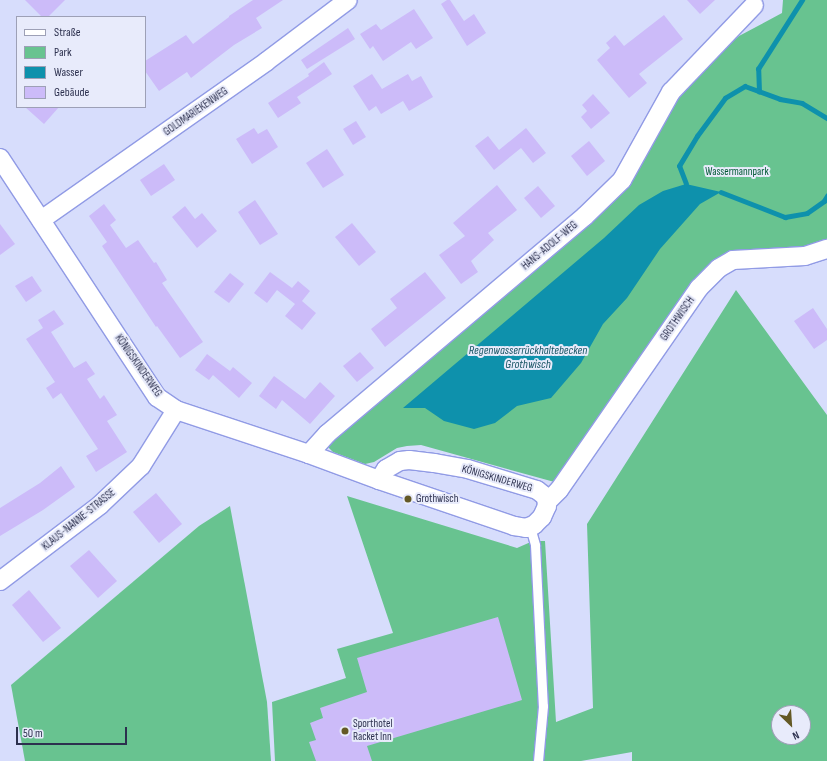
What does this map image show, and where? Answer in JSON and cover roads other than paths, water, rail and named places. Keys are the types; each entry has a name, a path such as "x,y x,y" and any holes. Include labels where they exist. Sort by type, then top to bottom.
{"street":[{"name":"GOLDMARIEKENWEG","path":"41,220 267,62 348,0"},
{"name":"HANS-ADOLF-WEG","path":"309,454 326,434 586,216 622,180 671,92 755,2"},
{"name":"KÖNIGSKINDERWEG","path":"0,158 158,397 176,410 309,454 379,480 514,526 530,527"},
{"name":"GROTHWISCH","path":"547,502 559,490 699,288 719,268 733,260 805,256 827,249"},
{"name":"KLAUS-NANNE-STRASSE","path":"0,581 100,505 141,466 176,410"},
{"name":"KÖNIGSKINDERWEG","path":"379,480 381,474 391,465 409,460 420,461 468,469 526,486 542,493 547,502"},
{"path":"530,527 542,517 546,511 547,502"}],"lane":[{"path":"530,527 535,545 543,706 538,761"}],"water":[{"name":"Regenwasserrückhaltebecken Grothwisch","path":"686,184 721,192 700,204 660,249 627,298 603,324 581,363 551,398 517,406 495,423 474,429 444,421 425,408 403,408 604,238 639,205 663,191"}],"waterway":[{"path":"759,92 758,69 802,0"},
{"path":"686,184 679,166 697,136 725,98 745,86 780,99 802,103 827,118"},
{"path":"721,192 785,217 807,213 824,201 827,196"}],"place":[{"name":"Grothwisch","path":"408,499"},
{"name":"Sporthotel Racket Inn","path":"345,731"}],"park label":[{"name":"Wassermannpark","path":"737,172"}]}
